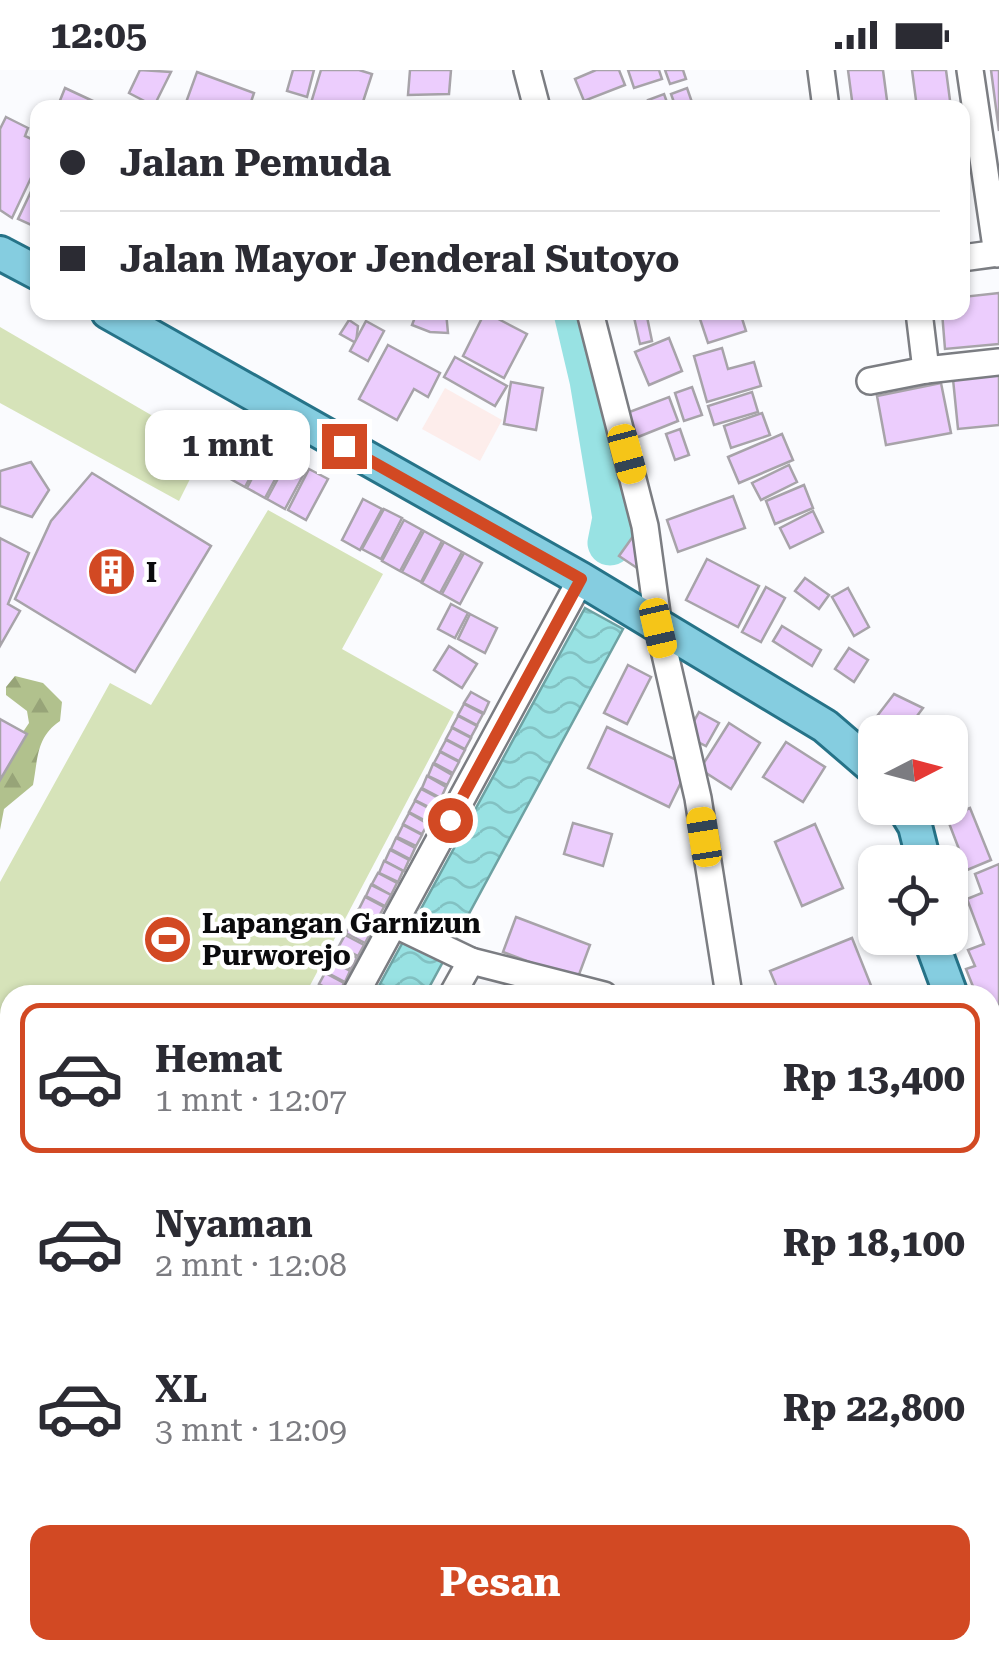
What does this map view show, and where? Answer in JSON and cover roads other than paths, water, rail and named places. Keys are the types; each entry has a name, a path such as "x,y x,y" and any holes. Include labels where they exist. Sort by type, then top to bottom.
{"main road":[{"path":"0,252 30,269"},
{"path":"122,320 588,583 825,726 858,754"},
{"path":"936,955 946,985"}],"street":[{"path":"527,70 535,100"},
{"path":"821,70 825,100"},
{"path":"970,70 998,254 970,257"},
{"path":"592,320 645,526 648,620 698,798 727,985"},
{"path":"920,320 926,370"},
{"path":"870,381 999,362"},
{"path":"362,985 400,927 588,583"},
{"path":"400,927 464,958 566,985"},
{"path":"455,985 464,958"}],"water":[{"path":"585,608 623,629 430,985 379,985"}],"waterway":[{"path":"578,320 615,518 610,543"}],"place":[{"name":"I","path":"111,572"},
{"name":"Lapangan Garnizun Purworejo","path":"167,939"}]}
